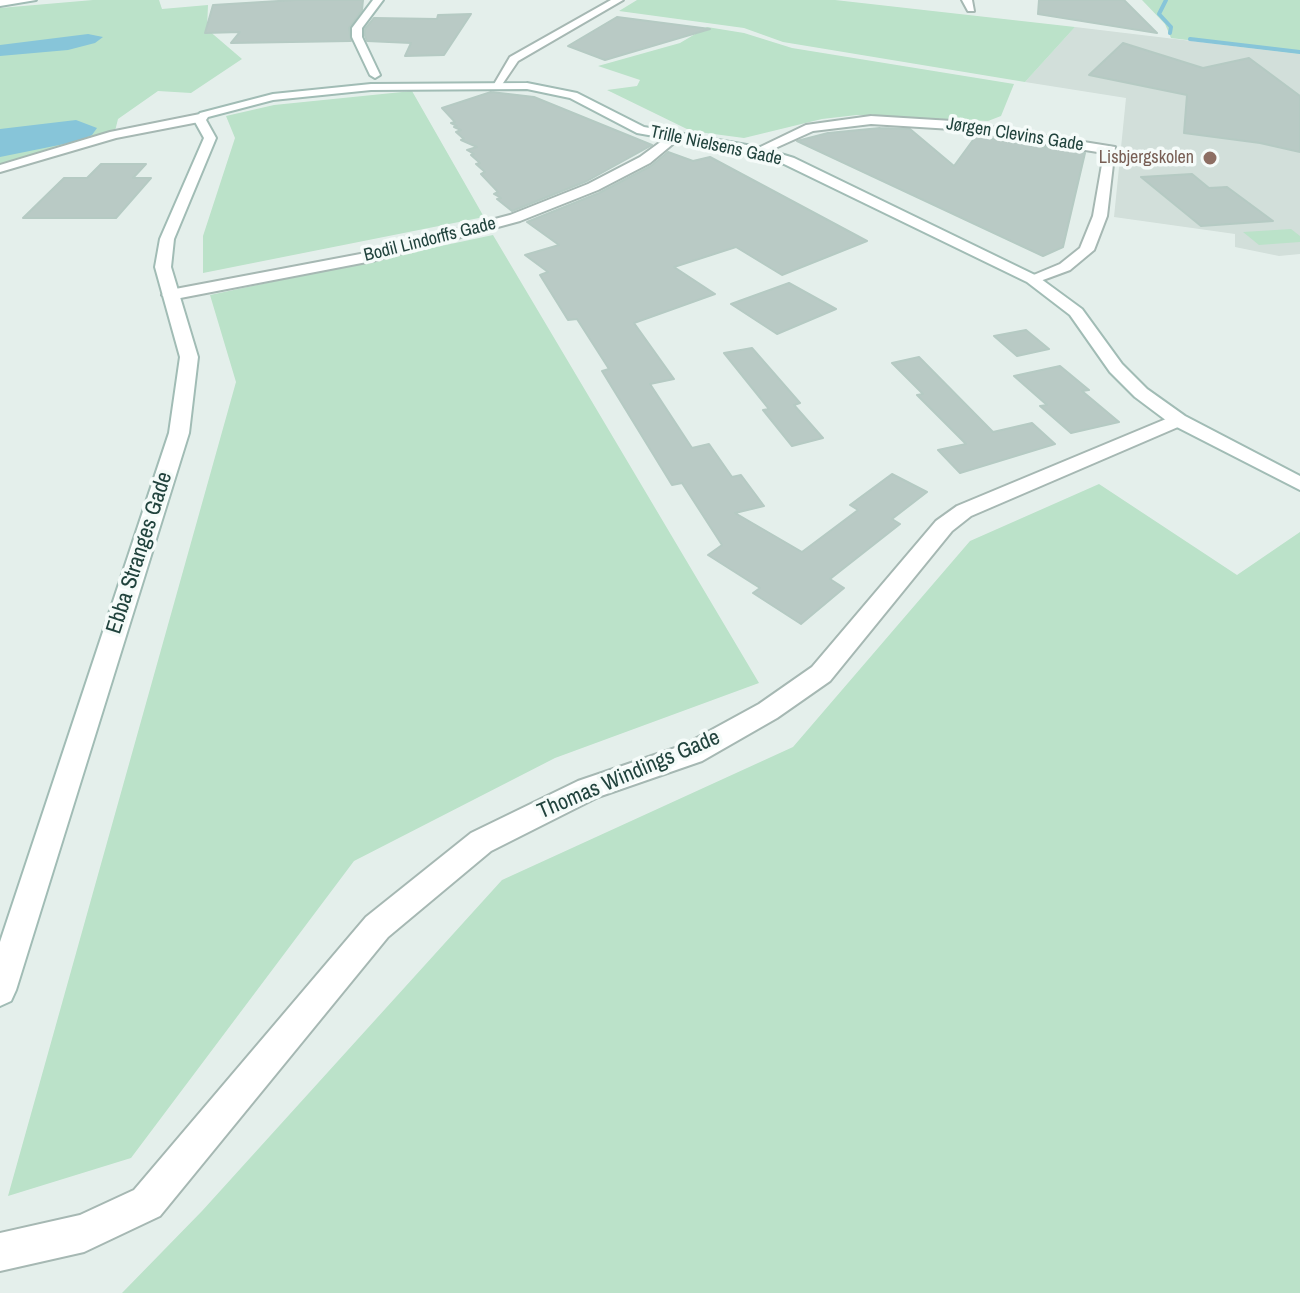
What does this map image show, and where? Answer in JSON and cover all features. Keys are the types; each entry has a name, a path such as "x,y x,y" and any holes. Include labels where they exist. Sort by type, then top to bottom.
{"street":[{"path":"0,3 31,0"},
{"path":"375,75 357,37 357,28 378,0"},
{"path":"497,84 514,59 618,0"},
{"name":"Trille Nielsens Gade","path":"2,169 114,135 200,118 234,106 295,95 371,87 497,84 537,87 573,95 641,130 758,151 813,172 1032,279 1076,312 1116,368 1141,393 1178,420 1300,484"},
{"name":"Ebba Stranges Gade","path":"0,990 179,433 189,357 163,267 167,239 210,138 200,118"},
{"name":"Jørgen Clevins Gade","path":"758,151 788,136 833,124 909,121 1111,150 1100,216 1087,250 1076,261 1032,279"},
{"name":"Bodil Lindorffs Gade","path":"170,295 372,256 515,218 593,187 645,160 674,138"},
{"name":"Thomas Windings Gade","path":"0,1252 21,1250 84,1233 147,1203 377,927 481,842 588,789 693,753 768,711 821,674 944,526 964,511 1178,420"}],"shaded area":[{"name":"Lisbjergskolen","path":"1075,27 1300,54 1300,254 1279,256 1235,247 1235,234 1114,217 1126,98 1025,82"}],"green space":[{"path":"93,0 159,0 162,9 208,5 207,29 242,59 191,93 158,91 118,119 115,131 0,167 0,8"},
{"path":"637,0 835,0 1075,27 1025,82 783,42 744,28 619,11"},
{"path":"1142,0 1300,0 1300,54 1171,38 1165,24"},
{"path":"707,27 744,33 792,48 1014,84 1001,116 988,121 857,115 822,119 744,138 691,131 607,90 637,86 640,80 598,66 680,43"},
{"path":"412,91 484,217 203,273 203,236 235,138 226,116 274,105"},
{"path":"1291,229 1300,236 1300,242 1259,245 1243,232"},
{"path":"493,235 759,683 555,758 354,861 131,1158 8,1196 236,382 210,295"},
{"path":"1099,484 1237,575 1300,532 1300,1293 122,1293 202,1211 502,880 793,747 970,541"}],"water":[{"path":"88,34 103,37 95,43 68,50 0,56 0,45"},
{"path":"76,120 97,128 92,135 79,141 0,157 0,129"}],"building":[{"path":"363,0 362,10 349,28 351,41 231,43 240,32 205,33 213,5"},
{"path":"1039,0 1124,0 1157,33 1038,14"},
{"path":"471,14 444,55 405,56 411,43 367,41 365,36 365,29 374,18 437,19 438,15"},
{"path":"617,17 710,29 605,60 568,46"},
{"path":"1123,43 1203,68 1249,58 1300,96 1300,152 1260,143 1184,133 1187,95 1089,75"},
{"path":"491,92 534,97 652,145 587,181 512,211 497,199 501,198 494,194 498,192 481,174 485,172 476,164 480,163 471,155 474,154 467,150 477,147 461,140 464,139 456,132 461,130 454,127 457,126 451,123 455,122 442,108"},
{"path":"880,128 910,129 954,166 976,136 1085,153 1063,247 1043,256 797,141 828,133"},
{"path":"668,152 693,161 710,157 867,241 782,275 736,247 674,267 715,294 634,323 674,379 650,384 692,448 709,444 732,477 741,475 764,506 735,513 802,552 858,510 850,505 892,474 927,492 892,519 900,524 830,579 844,588 801,624 753,593 760,588 708,555 722,545 682,483 672,485 602,371 609,369 577,319 568,320 540,275 548,272 525,255 559,245 527,222 599,193 651,166"},
{"path":"101,164 146,164 133,178 151,178 116,218 23,218 64,178 87,178"},
{"path":"1192,174 1209,188 1227,187 1273,221 1201,226 1141,177"},
{"path":"789,283 836,309 777,334 731,304"},
{"path":"1026,330 1049,349 1017,356 994,336"},
{"path":"752,348 800,403 794,405 823,438 792,446 763,410 769,409 724,353"},
{"path":"919,357 993,432 1032,423 1055,444 960,473 938,450 966,444 917,395 923,394 892,363"},
{"path":"1060,366 1089,390 1082,391 1119,422 1071,433 1040,406 1047,405 1014,376"}],"waterway":[{"path":"1166,0 1159,14 1171,27 1170,33"},
{"path":"1190,39 1300,52"}],"place":[{"name":"Lisbjergskolen","path":"1210,158"}]}
